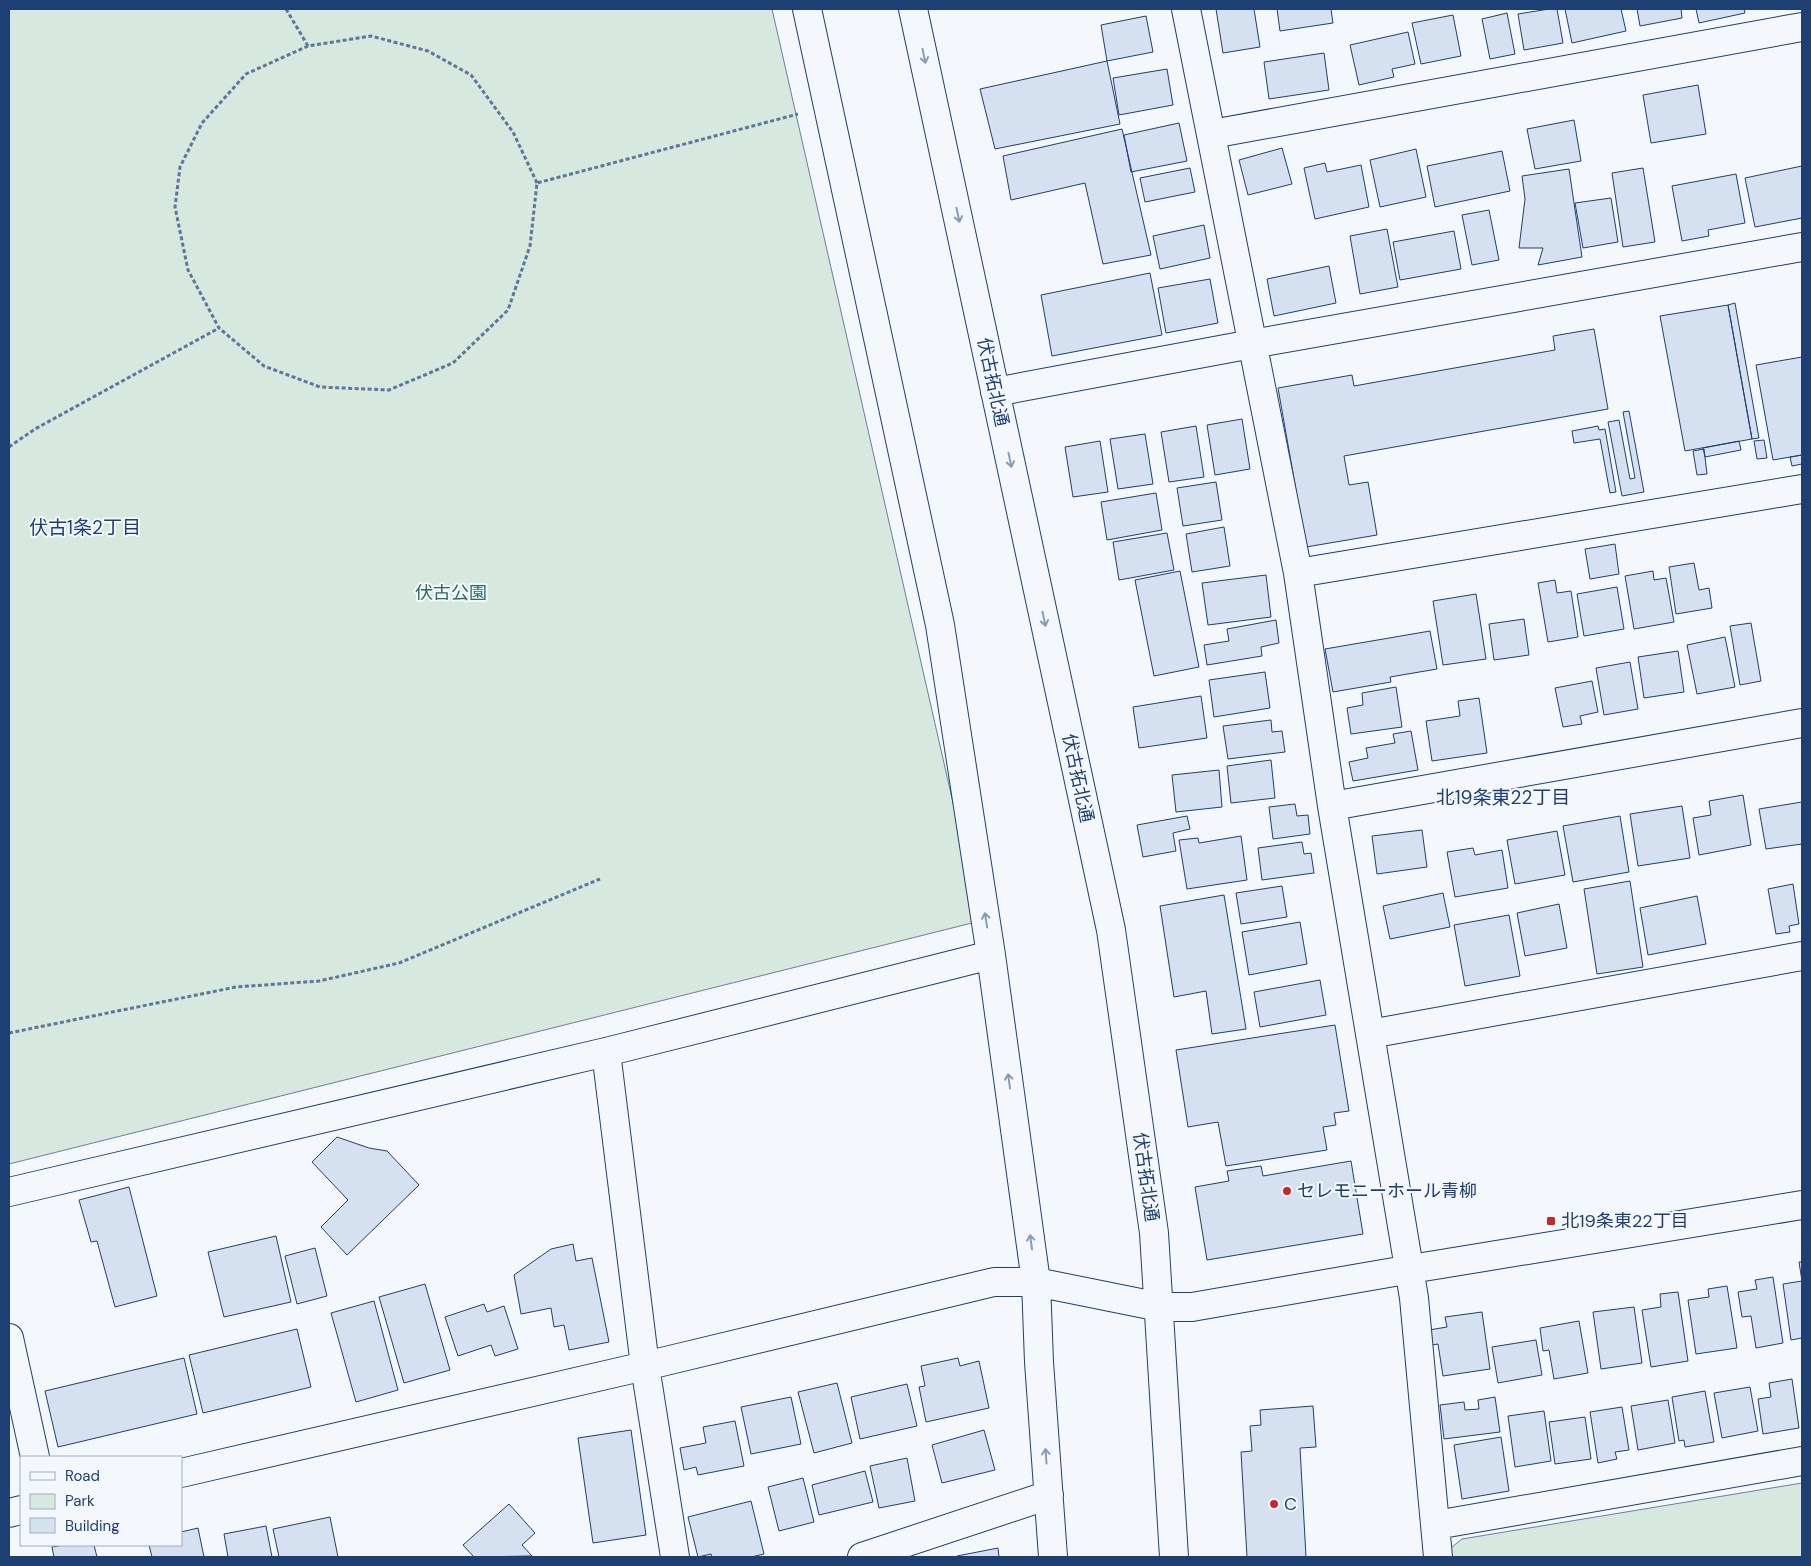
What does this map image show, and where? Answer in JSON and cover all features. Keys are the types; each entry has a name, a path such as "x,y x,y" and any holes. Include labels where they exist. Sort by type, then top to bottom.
{"street":[{"path":"807,9 940,624 991,955 1036,1282 1039,1362 1053,1557"},
{"name":"伏古拓北通","path":"914,9 1111,930 1154,1233 1174,1557"},
{"path":"1186,9 1298,573 1332,806 1414,1298 1438,1557"},
{"path":"1212,134 1802,27"},
{"path":"996,392 1252,344 1802,247"},
{"path":"1298,573 1802,489"},
{"path":"1332,806 1802,723"},
{"path":"9,1192 606,1052 991,955"},
{"path":"1370,1034 1802,956"},
{"path":"606,1052 645,1366 675,1557"},
{"path":"182,1473 645,1366 994,1282 1036,1282 1160,1307 1192,1307 1802,1205"},
{"path":"9,1338 35,1456"},
{"path":"1436,1525 1802,1461"},
{"path":"862,1557 1049,1495"}],"path":[{"path":"286,9 308,46"},
{"path":"372,36 428,51 471,75 514,132 537,183 530,246 508,310 453,363 389,390 320,388 264,366 218,328 188,270 175,207 180,167 202,123 246,74 308,46 372,36"},
{"path":"537,183 801,114"},
{"path":"9,447 35,429 218,328"},
{"path":"9,1032 236,987 319,981 400,962 600,879"}],"green space":[{"name":"伏古公園","path":"9,9 772,9 980,921 9,1164"},
{"path":"1802,1483 1802,1557 1448,1557 1447,1551 1462,1539"}],"building":[{"path":"1216,9 1254,9 1260,47 1223,53"},
{"path":"1277,9 1331,9 1333,23 1280,31"},
{"path":"1557,9 1563,43 1524,50 1518,14"},
{"path":"1565,9 1621,9 1626,31 1572,43"},
{"path":"1637,9 1681,9 1682,18 1640,26"},
{"path":"1696,9 1744,9 1745,13 1699,23"},
{"path":"1507,13 1515,54 1490,59 1482,19"},
{"path":"1453,15 1461,56 1421,64 1412,23"},
{"path":"1146,16 1153,52 1107,61 1101,25"},
{"path":"1408,32 1415,64 1392,69 1394,77 1359,85 1350,45"},
{"path":"1324,53 1329,90 1269,99 1264,62"},
{"path":"1107,61 1120,124 995,149 980,89"},
{"path":"1167,69 1173,105 1119,115 1113,78"},
{"path":"1698,85 1706,134 1651,143 1643,95"},
{"path":"1574,120 1581,161 1535,169 1527,129"},
{"path":"1179,123 1187,161 1131,172 1124,135"},
{"path":"1122,129 1151,255 1103,264 1085,183 1011,200 1003,156"},
{"path":"1282,148 1292,184 1248,195 1239,160"},
{"path":"1416,149 1426,197 1380,207 1370,160"},
{"path":"1502,151 1510,191 1435,207 1427,166"},
{"path":"1325,163 1327,172 1361,165 1369,207 1315,219 1304,168"},
{"path":"1802,166 1802,218 1755,227 1745,178"},
{"path":"1190,168 1195,192 1145,202 1140,178"},
{"path":"1643,168 1655,242 1623,247 1612,173"},
{"path":"1569,169 1582,257 1538,265 1543,248 1519,248 1525,199 1522,176"},
{"path":"1736,174 1745,223 1708,230 1709,236 1682,241 1672,186"},
{"path":"1611,198 1618,242 1583,248 1575,203"},
{"path":"1489,210 1499,260 1472,265 1462,215"},
{"path":"1204,225 1210,258 1160,269 1153,236"},
{"path":"1387,229 1398,287 1360,294 1350,236"},
{"path":"1454,231 1461,269 1400,280 1393,242"},
{"path":"1329,266 1336,303 1274,316 1267,279"},
{"path":"1150,273 1162,335 1052,356 1041,295"},
{"path":"1210,279 1218,323 1166,333 1158,288"},
{"path":"1735,303 1759,438 1752,439 1728,305"},
{"path":"1728,305 1752,439 1685,451 1660,316"},
{"path":"1594,329 1608,409 1344,456 1349,485 1368,482 1377,535 1306,547 1278,388 1352,375 1354,386 1555,350 1553,336"},
{"path":"1802,357 1802,455 1773,460 1756,365"},
{"path":"1629,411 1644,492 1622,496 1608,422 1619,420 1630,479 1635,478 1623,412"},
{"path":"1242,419 1250,469 1215,475 1207,425"},
{"path":"1196,426 1204,477 1169,482 1161,432"},
{"path":"1598,426 1599,430 1605,429 1616,492 1610,493 1600,439 1574,443 1572,431"},
{"path":"1145,434 1153,484 1118,489 1110,439"},
{"path":"1764,440 1767,458 1757,459 1754,441"},
{"path":"1100,441 1108,492 1073,497 1065,447"},
{"path":"1739,441 1741,450 1705,457 1703,448"},
{"path":"1704,449 1707,474 1697,475 1693,451"},
{"path":"1802,455 1802,464 1792,466 1790,457"},
{"path":"1216,482 1222,520 1183,526 1177,488"},
{"path":"1156,493 1162,530 1107,540 1101,502"},
{"path":"1224,527 1230,566 1192,572 1186,534"},
{"path":"1167,533 1174,570 1119,580 1113,542"},
{"path":"1615,544 1619,574 1590,579 1585,549"},
{"path":"1694,563 1699,590 1709,588 1712,608 1676,614 1669,567"},
{"path":"1180,571 1199,667 1154,676 1135,580"},
{"path":"1653,571 1654,580 1666,578 1674,622 1634,629 1625,576"},
{"path":"1266,575 1271,617 1208,625 1202,583"},
{"path":"1555,580 1557,593 1571,591 1578,637 1548,642 1538,583"},
{"path":"1617,587 1624,629 1584,636 1577,594"},
{"path":"1476,594 1486,659 1443,665 1433,601"},
{"path":"1524,619 1529,655 1494,660 1489,624"},
{"path":"1276,620 1279,643 1261,647 1262,656 1207,665 1204,645 1229,641 1227,629"},
{"path":"1751,623 1761,681 1740,685 1730,626"},
{"path":"1430,631 1437,669 1390,677 1391,682 1333,692 1325,649"},
{"path":"1725,637 1735,687 1697,694 1687,645"},
{"path":"1678,651 1684,692 1644,698 1638,657"},
{"path":"1630,662 1638,709 1604,715 1596,668"},
{"path":"1265,672 1270,708 1214,717 1209,680"},
{"path":"1592,681 1598,712 1580,716 1582,724 1563,727 1555,688"},
{"path":"1396,687 1402,727 1351,734 1347,708 1363,705 1362,693"},
{"path":"1201,696 1207,738 1139,748 1133,707"},
{"path":"1479,698 1487,753 1432,761 1426,721 1460,716 1458,701"},
{"path":"1271,720 1272,732 1282,731 1285,752 1228,759 1223,726"},
{"path":"1411,731 1418,770 1353,781 1349,762 1368,758 1366,748 1395,743 1393,734"},
{"path":"1271,760 1275,798 1231,803 1227,766"},
{"path":"1219,770 1222,807 1176,812 1172,775"},
{"path":"1743,795 1751,845 1699,855 1693,818 1711,815 1709,801"},
{"path":"1802,802 1802,844 1766,849 1759,809"},
{"path":"1295,804 1297,816 1308,815 1310,834 1273,839 1269,807"},
{"path":"1682,806 1690,858 1638,866 1630,814"},
{"path":"1187,816 1190,829 1173,833 1176,851 1143,857 1137,825"},
{"path":"1620,816 1629,872 1573,882 1563,826"},
{"path":"1422,830 1427,867 1377,874 1372,836"},
{"path":"1557,831 1565,875 1515,884 1507,840"},
{"path":"1241,836 1247,880 1187,889 1179,840 1198,838 1199,843"},
{"path":"1302,842 1304,854 1311,853 1314,873 1262,880 1258,848"},
{"path":"1473,848 1475,855 1502,850 1508,888 1455,897 1447,852"},
{"path":"1630,881 1643,967 1597,974 1584,889"},
{"path":"1793,884 1799,924 1789,926 1790,932 1776,934 1768,889"},
{"path":"1282,886 1287,917 1241,924 1236,893"},
{"path":"1443,893 1450,927 1390,939 1383,906"},
{"path":"1224,895 1246,1029 1212,1034 1206,991 1174,997 1160,906"},
{"path":"1697,896 1706,944 1648,955 1640,908"},
{"path":"1559,904 1567,948 1525,956 1517,913"},
{"path":"1509,915 1520,976 1465,986 1454,925"},
{"path":"1300,922 1307,964 1249,975 1242,932"},
{"path":"1320,980 1326,1015 1260,1027 1254,992"},
{"path":"1335,1025 1349,1111 1334,1113 1336,1125 1323,1127 1327,1150 1226,1166 1218,1122 1188,1127 1176,1050"},
{"path":"337,1137 369,1148 387,1151 419,1185 347,1255 321,1227 348,1200 312,1162"},
{"path":"1351,1161 1363,1234 1207,1260 1195,1187 1229,1181 1227,1171 1261,1166 1263,1176"},
{"path":"129,1187 157,1296 115,1307 97,1241 91,1242 79,1200"},
{"path":"276,1236 291,1302 224,1317 208,1252"},
{"path":"573,1244 576,1261 592,1258 609,1342 569,1350 564,1325 554,1327 551,1308 521,1314 514,1275 551,1249"},
{"path":"315,1248 327,1296 297,1304 285,1256"},
{"path":"1799,1262 1802,1262 1802,1281"},
{"path":"1773,1277 1783,1343 1756,1348 1751,1316 1742,1317 1738,1292 1757,1289 1755,1280"},
{"path":"1802,1281 1802,1338 1791,1340 1783,1284"},
{"path":"425,1284 450,1370 404,1383 379,1297"},
{"path":"1727,1286 1737,1348 1696,1354 1688,1300 1709,1297 1708,1289"},
{"path":"1678,1292 1688,1361 1651,1367 1642,1310 1661,1307 1660,1294"},
{"path":"374,1301 398,1390 356,1402 331,1313"},
{"path":"484,1304 487,1312 504,1306 518,1349 495,1356 491,1345 458,1356 445,1317"},
{"path":"1634,1307 1642,1363 1601,1369 1593,1312"},
{"path":"1482,1312 1490,1369 1443,1376 1438,1344 1432,1345 1429,1330 1447,1327 1445,1317"},
{"path":"1579,1321 1588,1373 1554,1379 1549,1350 1543,1351 1540,1328"},
{"path":"297,1329 311,1387 203,1413 189,1355"},
{"path":"1536,1340 1542,1375 1498,1383 1492,1347"},
{"path":"184,1358 197,1414 58,1447 45,1391"},
{"path":"958,1358 960,1366 979,1361 989,1408 926,1422 919,1387 925,1386 921,1366"},
{"path":"1792,1379 1799,1428 1763,1434 1758,1399 1771,1397 1769,1383"},
{"path":"837,1383 852,1443 814,1453 798,1392"},
{"path":"907,1384 917,1426 860,1439 851,1397"},
{"path":"1750,1387 1758,1431 1722,1438 1714,1393"},
{"path":"1705,1391 1714,1442 1685,1447 1684,1440 1679,1441 1672,1397"},
{"path":"791,1397 801,1444 751,1454 741,1407"},
{"path":"1495,1397 1500,1432 1444,1439 1440,1405 1464,1402 1465,1410 1479,1409 1478,1400"},
{"path":"1668,1400 1675,1443 1638,1450 1631,1406"},
{"name":"C","path":"1313,1406 1316,1447 1300,1448 1306,1557 1247,1557 1241,1452 1252,1451 1250,1426 1261,1425 1260,1410"},
{"path":"1622,1407 1629,1450 1615,1452 1617,1459 1598,1463 1590,1412"},
{"path":"1544,1411 1551,1461 1515,1467 1508,1416"},
{"path":"1585,1417 1591,1459 1555,1464 1549,1422"},
{"path":"735,1421 744,1466 698,1475 696,1467 684,1470 680,1448 706,1443 703,1427"},
{"path":"631,1430 646,1535 593,1543 578,1438"},
{"path":"984,1430 995,1470 942,1483 932,1445"},
{"path":"1501,1437 1509,1491 1462,1499 1454,1445"},
{"path":"907,1458 915,1501 879,1508 870,1466"},
{"path":"865,1471 873,1502 819,1515 812,1485"},
{"path":"803,1478 814,1522 779,1531 768,1487"},
{"path":"751,1501 764,1554 751,1557 712,1557 711,1554 698,1557 688,1517"},
{"path":"509,1504 535,1533 522,1545 532,1556 474,1557 463,1545"},
{"path":"330,1517 338,1557 279,1557 273,1529"},
{"path":"266,1526 272,1557 228,1557 224,1534"},
{"path":"198,1528 204,1557 152,1557 149,1546 182,1546 182,1532"},
{"path":"94,1546 97,1557 54,1557 52,1547"},
{"path":"998,1548 999,1557 957,1556"}],"place":[{"name":"セレモニーホール青柳","path":"1287,1191"},
{"name":"北19条東22丁目","path":"1551,1221"},
{"name":"C","path":"1274,1504"}],"district":[{"name":"伏古1条2丁目","path":"85,527"},
{"name":"北19条東22丁目","path":"1503,797"}]}
